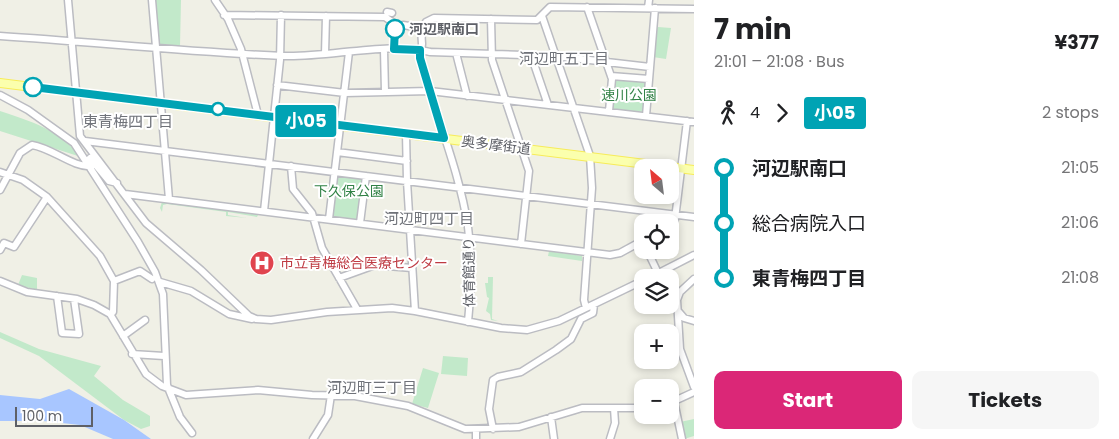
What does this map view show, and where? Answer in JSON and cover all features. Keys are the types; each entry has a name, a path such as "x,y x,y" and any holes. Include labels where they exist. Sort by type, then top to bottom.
{"main road":[{"name":"奥多摩街道","path":"0,83 694,170"}],"street":[{"path":"68,0 80,136 148,224 254,319"},
{"path":"152,0 169,199"},
{"path":"215,0 242,52 258,114"},
{"path":"646,116 650,67 651,8 649,0"},
{"path":"224,15 385,17 398,26 416,25 422,30 426,22 432,18 537,20 550,7 694,9"},
{"path":"587,7 610,76 609,112"},
{"path":"264,211 280,56 281,15"},
{"path":"325,54 326,16"},
{"path":"542,16 590,156 590,204 584,300 586,308"},
{"path":"491,19 491,54 529,171 521,244"},
{"path":"394,49 395,29 398,26"},
{"name":"体育館通り","path":"422,30 420,58 458,187 469,237 468,322"},
{"path":"0,36 280,56 394,49 556,56 650,67"},
{"path":"384,50 385,92"},
{"path":"329,219 350,52"},
{"path":"456,53 467,96"},
{"path":"531,55 548,105"},
{"path":"610,76 649,80"},
{"path":"85,141 675,214 681,168 691,122 430,92 345,93 277,85"},
{"path":"0,95 28,110 67,137 86,158 138,242 160,282 164,306 164,356 168,388 180,417 192,433"},
{"path":"406,133 415,311"},
{"path":"0,190 20,153 32,145 57,153 82,167 91,166"},
{"path":"337,152 407,161"},
{"path":"86,158 91,158 109,181 117,183"},
{"path":"291,166 293,189 313,217 322,248 357,309"},
{"path":"0,172 10,174 47,197 100,256 114,281 113,312 110,314"},
{"path":"360,223 366,176"},
{"path":"125,194 587,252 614,254 634,245"},
{"path":"0,250 4,244 14,247 47,197"},
{"path":"679,215 694,217"},
{"path":"666,269 694,255"},
{"path":"339,278 375,265 412,268"},
{"path":"114,281 140,271 152,279"},
{"path":"1,279 27,292 74,299 94,305 110,314 132,354 146,374 157,384 186,395 258,390 366,397 408,406 434,415 452,425 476,430 528,425 582,408 634,408"},
{"path":"679,296 694,279"},
{"path":"160,282 191,291 229,314 248,320 285,319 327,312 353,312 357,309 415,311 510,330 528,330 553,324 634,285"},
{"path":"57,296 62,333 79,334 74,299"},
{"path":"493,429 489,409 493,380 521,372 571,339 581,319 593,313 594,305"},
{"path":"679,312 684,318 694,321"},
{"path":"678,314 680,349 694,387"},
{"path":"123,336 144,320"},
{"path":"132,354 164,356"},
{"path":"679,399 694,392"},
{"path":"313,439 328,415 331,395"},
{"path":"610,439 615,423 614,408"},
{"path":"551,417 554,439"},
{"path":"678,424 682,439"},
{"path":"476,430 476,439"}],"green space":[{"path":"154,0 181,0 180,46 159,44"},
{"path":"658,27 671,28 666,59 653,57 655,29"},
{"name":"速川公園","path":"614,79 645,81 644,112 613,110"},
{"path":"0,111 34,123 54,133 81,157 0,131"},
{"name":"下久保公園","path":"338,175 363,177 359,218 357,220 333,217 332,215"},
{"path":"162,202 258,215 257,217 228,212 228,215 247,218 226,216 226,212 167,204 163,205 162,212 160,208"},
{"path":"549,251 582,256 582,261 548,256"},
{"path":"22,275 37,278 37,290 18,285"},
{"path":"488,277 493,277 492,319 498,321 491,320 490,314 486,311 489,298 487,297 485,283 488,283"},
{"path":"0,332 39,349 101,366 94,376 123,400 150,416 150,426 141,429 124,420 39,356 0,338"},
{"path":"443,356 468,358 467,376 441,374"},
{"path":"423,368 439,373 428,408 412,404"},
{"path":"694,419 694,436 684,439 680,422"}],"water":[{"path":"69,389 124,420 151,439 113,439 80,425 43,421 0,421 0,395 40,399"}],"bus line":[{"name":"小05","path":"33,87 444,138 420,58 420,50 394,49 395,29"}],"place":[{"name":"河辺駅南口","path":"395,29"},
{"name":"市立青梅総合医療センター","path":"262,263"}],"district":[{"name":"河辺町五丁目","path":"564,58"},
{"name":"東青梅四丁目","path":"128,121"},
{"name":"河辺町四丁目","path":"429,218"},
{"name":"河辺町三丁目","path":"372,387"}]}
